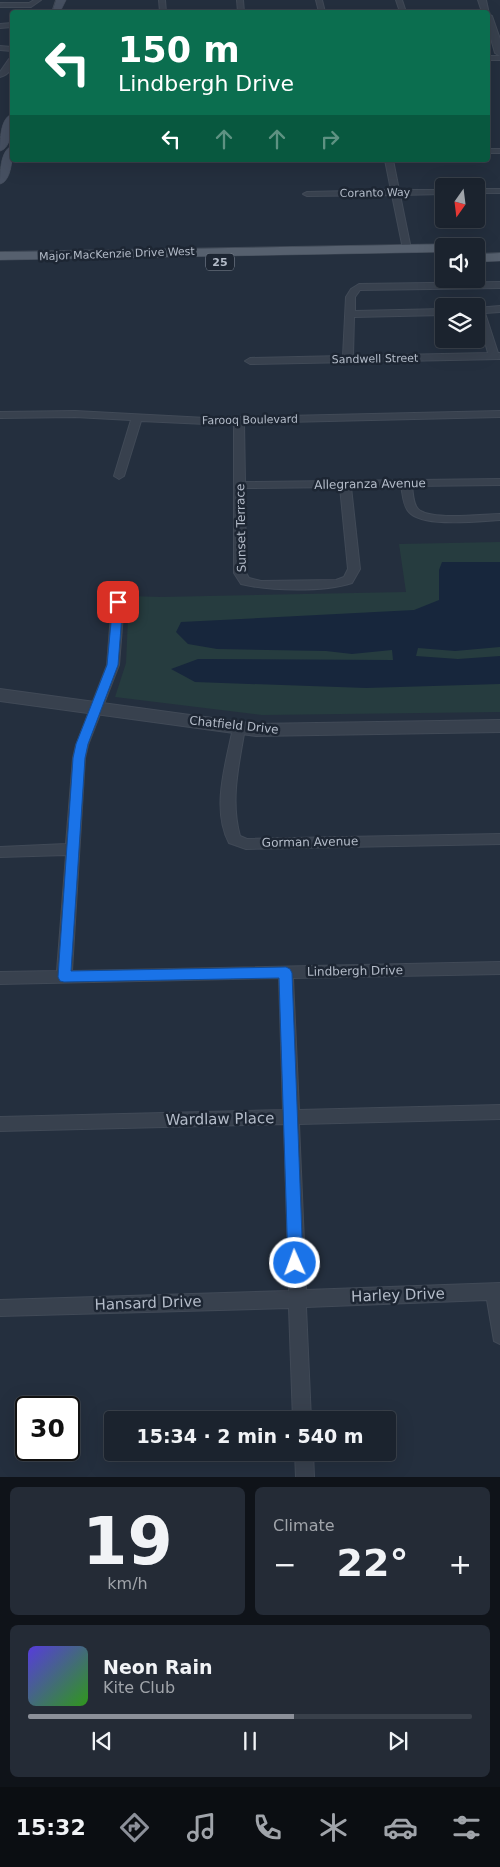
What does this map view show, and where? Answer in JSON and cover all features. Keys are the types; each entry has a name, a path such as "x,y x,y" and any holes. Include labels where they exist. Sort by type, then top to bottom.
{"main road":[{"path":"0,148 10,122"},
{"path":"0,180 10,154"},
{"name":"Major MacKenzie Drive West","path":"0,256 406,245 435,247"},
{"path":"485,248 500,247"},
{"path":"485,258 500,257"},
{"name":"Major MacKenzie Drive West","path":"0,264 435,258"}],"street":[{"path":"0,5 31,5 38,0"},
{"path":"491,23 500,53"},
{"path":"0,75 5,73 10,64"},
{"path":"389,162 406,245"},
{"path":"485,191 500,191"},
{"name":"Coranto Way","path":"307,194 435,192"},
{"path":"348,359 351,293 354,288 362,286 500,285"},
{"path":"485,310 500,309"},
{"path":"350,314 435,312"},
{"path":"485,328 497,356"},
{"name":"Sandwell Street","path":"250,361 497,356"},
{"name":"Farooq Boulevard","path":"0,415 75,414 170,420 240,420 500,414"},
{"path":"119,476 137,418"},
{"name":"Sunset Terrace","path":"240,420 240,573 245,581 261,585 337,584 348,580 354,570 345,484"},
{"name":"Allegranza Avenue","path":"240,484 500,482"},
{"path":"406,483 411,508 419,515 432,518 500,517"},
{"path":"64,977 79,758 112,665 118,602"},
{"name":"Chatfield Drive","path":"0,695 240,728 286,731 500,726"},
{"name":"Gorman Avenue","path":"240,728 229,783 231,830 234,839 246,844 500,838"},
{"path":"0,852 73,849"},
{"name":"Lindbergh Drive","path":"0,978 500,968"},
{"path":"286,973 296,1299 302,1411"},
{"name":"Wardlaw Place","path":"0,1124 500,1112"},
{"path":"497,1291 500,1335"},
{"name":"Harley Drive","path":"296,1299 497,1291"},
{"name":"Hansard Drive","path":"0,1308 296,1299"},
{"path":"304,1461 305,1477"}],"green space":[{"path":"500,542 500,712 262,715 115,697 126,663 129,596 406,592 399,544"}],"water":[{"path":"442,562 500,562 500,647 455,651 418,648 416,656 458,659 500,656 500,684 366,688 195,682 171,669 198,659 393,660 392,650 352,654 326,651 217,649 188,644 176,632 181,622 414,610 439,600 439,570"}],"route":[{"path":"118,602 112,665 82,744 79,758 64,977 286,973 295,1263"}]}
